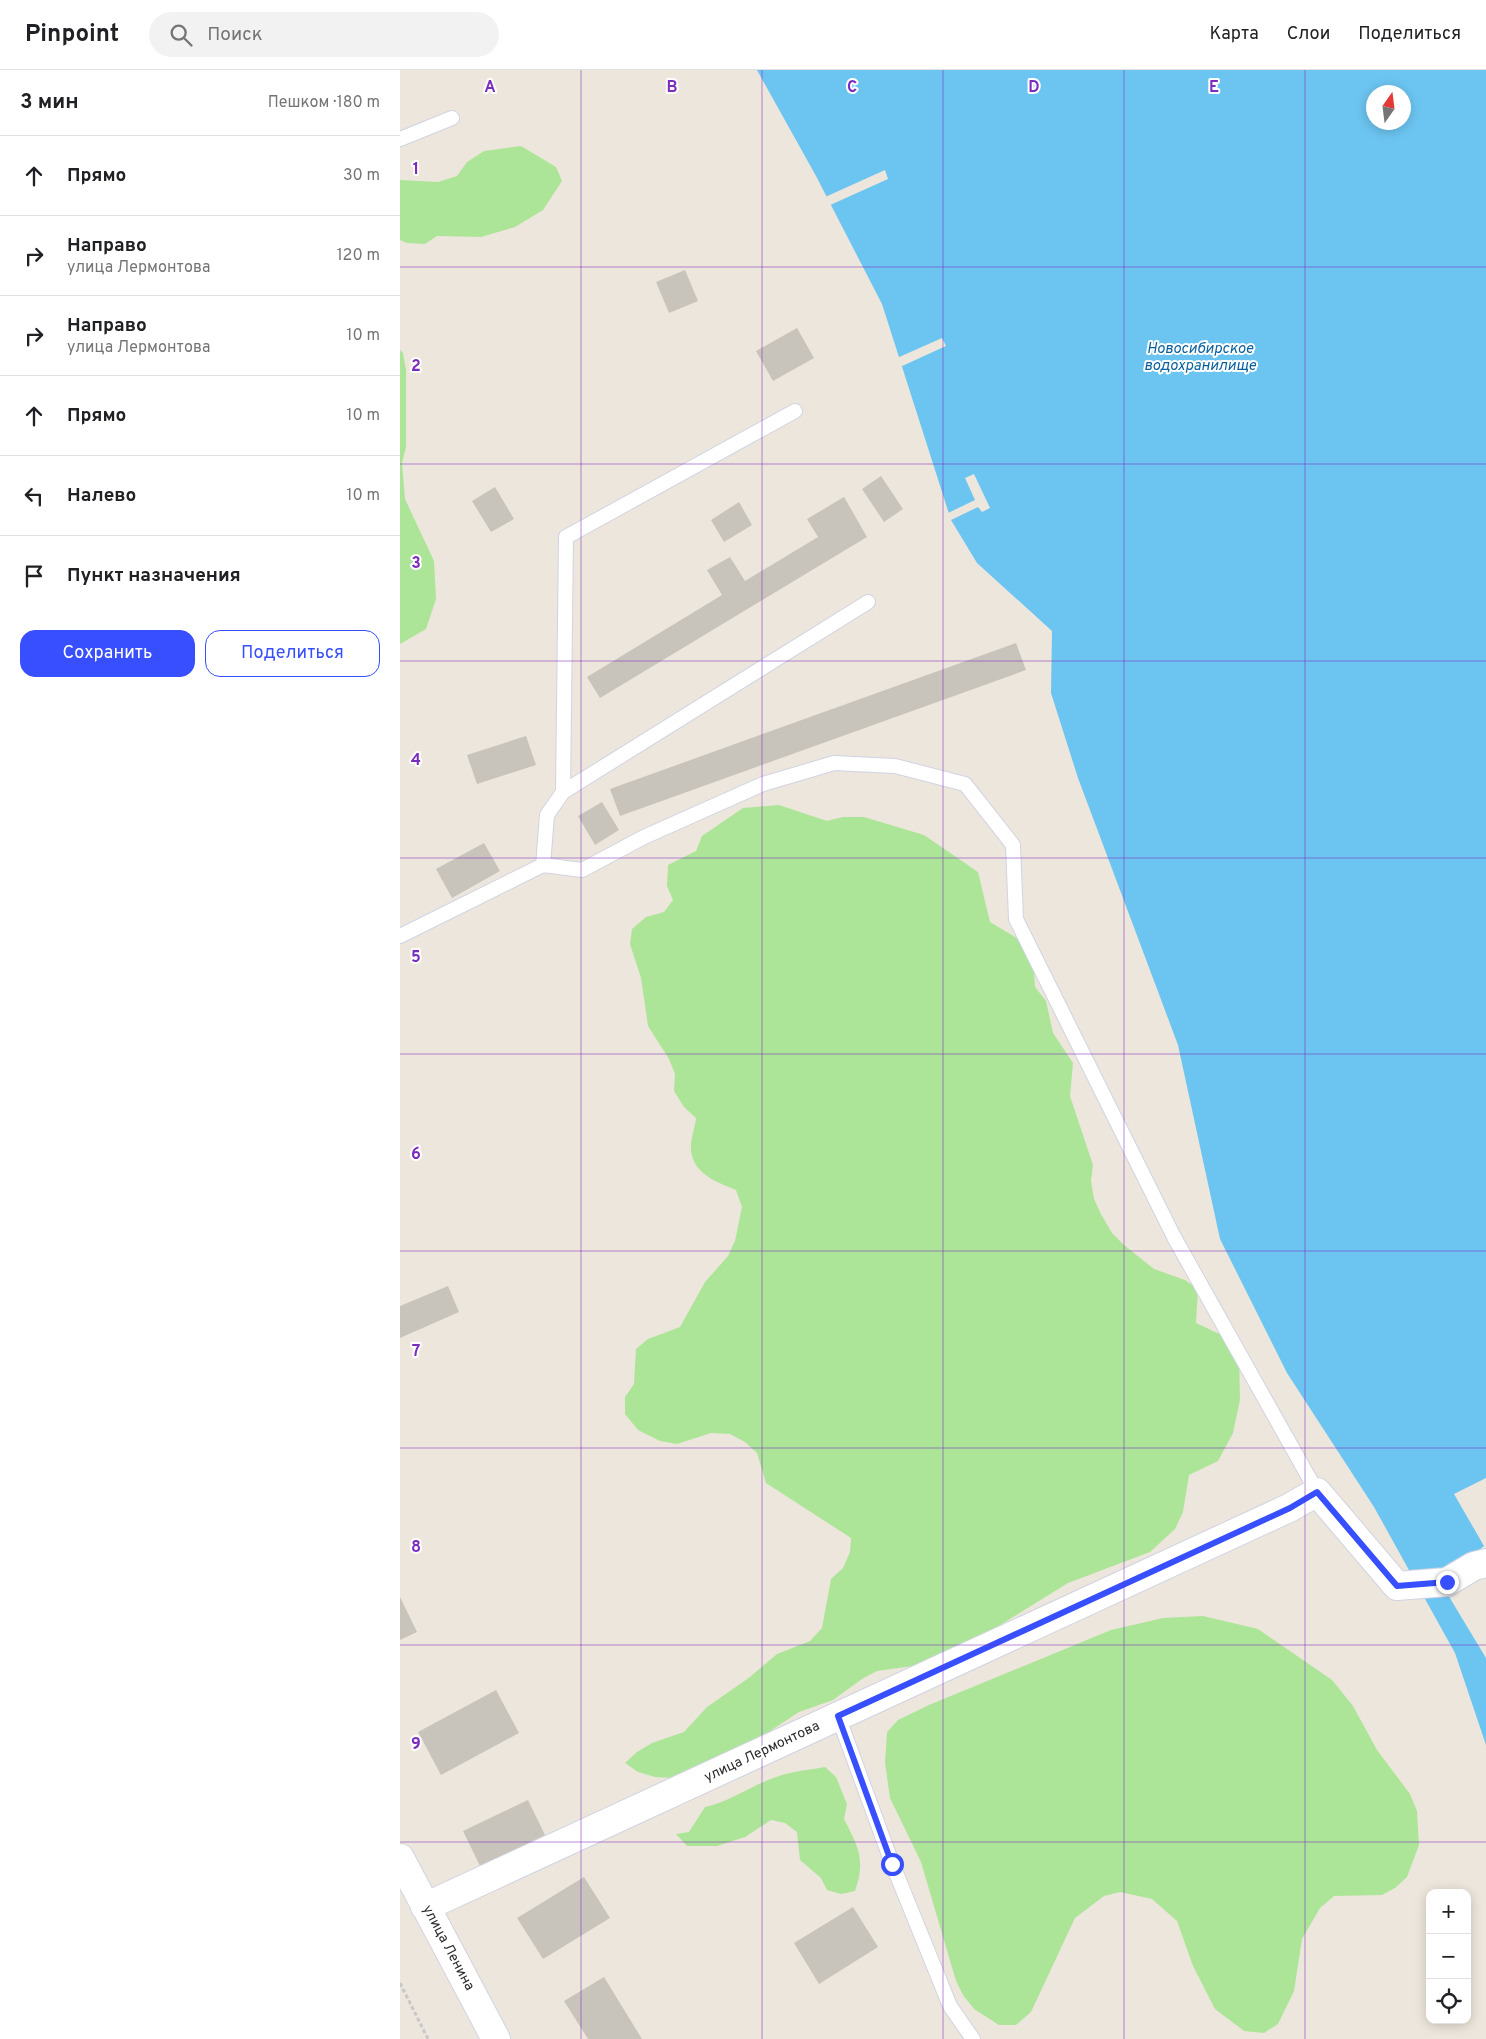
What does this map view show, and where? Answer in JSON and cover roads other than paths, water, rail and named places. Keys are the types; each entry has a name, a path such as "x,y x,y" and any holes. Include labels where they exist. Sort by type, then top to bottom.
{"street":[{"path":"1317,1492 1397,1586 1447,1582 1474,1566 1486,1564"},
{"name":"улица Лермонтова","path":"425,1907 1290,1508 1317,1492"},
{"name":"улица Ленина","path":"400,1858 496,2039"}],"lane":[{"path":"400,138 452,118"},
{"path":"563,792 566,537 795,411"},
{"path":"543,865 548,815 563,792 868,602"},
{"path":"400,936 543,865 582,870 644,837 763,784 834,763 895,766 965,784 1013,845 1016,919 1174,1237 1317,1492"},
{"path":"838,1716 892,1864 950,2006 973,2039"}],"water":[{"name":"Новосибирское водохранилище","path":"757,70 1486,70 1486,1745 1455,1653 1374,1507 1287,1373 1220,1239 1178,1045 1078,778 1051,693 1052,631 977,563 951,520 882,304 816,176"}]}
